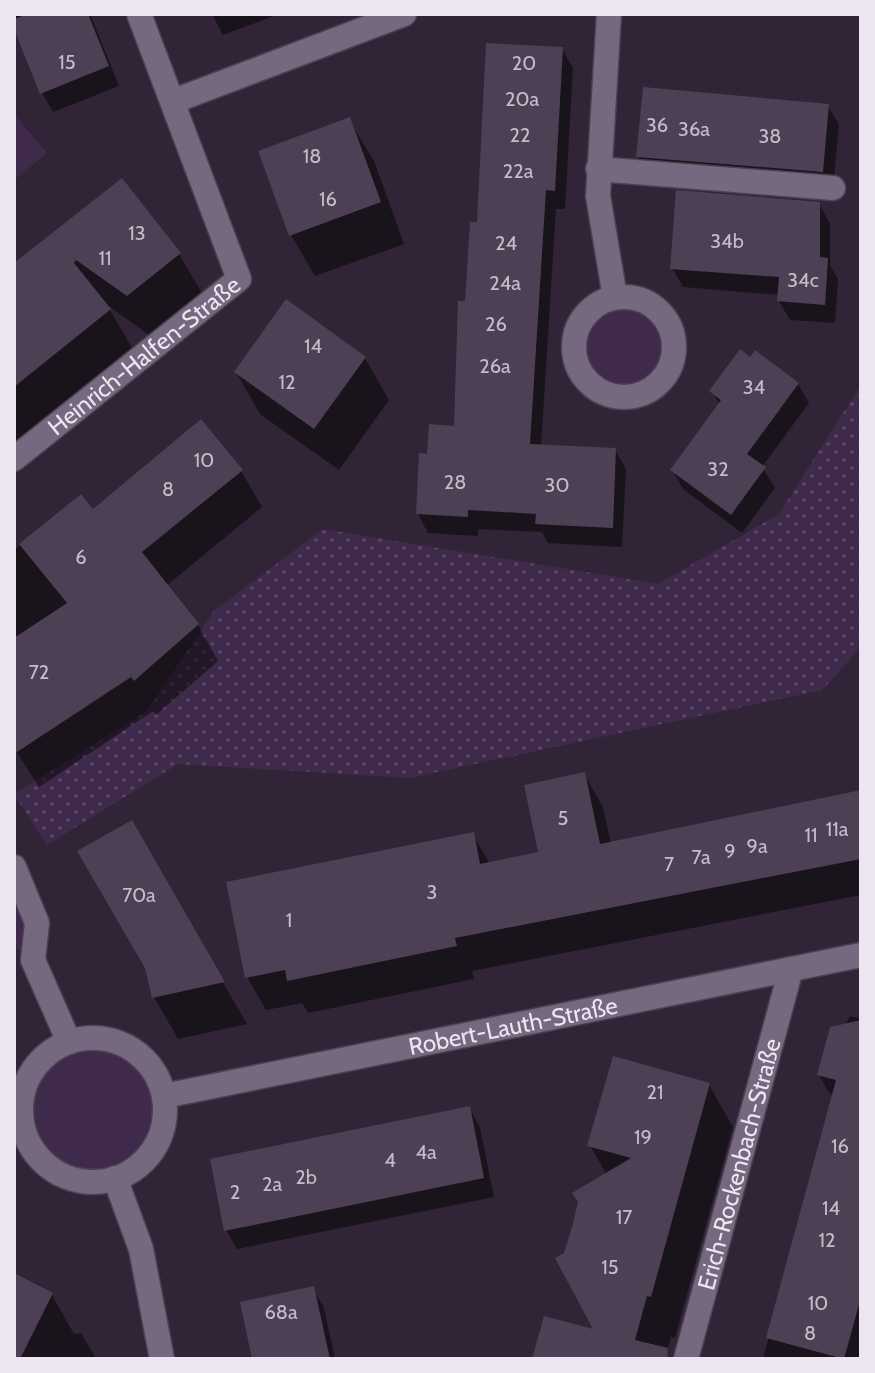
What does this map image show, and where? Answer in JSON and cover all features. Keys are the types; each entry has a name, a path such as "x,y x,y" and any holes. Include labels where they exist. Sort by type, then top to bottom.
{"street":[{"name":"Heinrich-Halfen-Straße","path":"14,459 239,279 139,14"},
{"path":"174,101 404,14"},
{"path":"609,14 598,196 615,297"},
{"path":"598,169 833,188"},
{"path":"615,297 632,297 649,303 671,329 674,346 663,378 651,390 634,397 619,397 596,389 580,372 574,357 576,333 587,312 615,297"},
{"path":"14,867 37,923 24,954 69,1042"},
{"name":"Robert-Lauth-Straße","path":"164,1096 861,955"},
{"name":"Erich-Rockenbach-Straße","path":"686,1359 791,969"},
{"path":"89,1038 110,1039 129,1047 151,1068 164,1096 162,1127 149,1155 134,1169 115,1178 84,1181 68,1178 41,1161 20,1135 25,1086 42,1059 69,1042 89,1038"},
{"path":"115,1178 141,1249 162,1359"}],"shaded area":[{"path":"14,114 47,153 14,180"},
{"path":"624,297 652,305 666,319 674,347 666,375 652,389 624,397 596,389 582,375 574,347 582,319 596,305"},
{"path":"861,385 861,647 822,690 409,778 178,764 47,845 14,794 147,711 214,611 323,529 658,584 779,514"},
{"path":"14,867 33,960 14,947"},
{"path":"93,1038 120,1044 144,1059 159,1083 165,1110 159,1137 144,1161 120,1176 93,1182 66,1176 42,1161 27,1137 21,1110 27,1083 42,1059 66,1044"}],"building":[{"path":"28,14 88,14 109,66 40,94 14,29 14,19"},
{"path":"486,43 563,47 555,191 546,190 530,444 616,448 613,528 535,524 536,514 468,510 468,517 416,514 419,453 427,454 429,424 454,426 458,301 465,301 470,222 477,222"},
{"path":"643,87 829,104 823,172 636,157"},
{"path":"350,117 381,202 289,236 258,151"},
{"path":"122,178 181,253 127,296 76,260 74,263 111,309 14,387 14,263"},
{"path":"676,190 820,202 820,257 828,258 825,305 777,301 779,277 670,269"},
{"path":"286,299 366,357 314,429 234,372"},
{"path":"740,349 750,357 755,350 799,383 747,454 766,467 731,515 670,470 721,400 709,391"},
{"path":"201,419 243,470 142,552 199,624 134,681 131,677 14,754 14,638 67,603 19,544 81,494 93,509"},
{"path":"585,772 600,844 861,790 861,859 455,938 457,946 287,981 285,970 245,978 226,882 474,832 480,864 538,852 524,785"},
{"path":"132,820 225,982 152,998 145,968 77,851"},
{"path":"861,1020 861,1297 844,1359 766,1338 836,1080 817,1075 830,1027"},
{"path":"613,1056 710,1083 651,1297 647,1296 635,1340 668,1348 667,1359 532,1359 544,1316 593,1329 555,1258 564,1253 572,1227 578,1202 572,1193 631,1158 587,1146"},
{"path":"470,1106 484,1178 224,1231 210,1159"},
{"path":"14,1273 53,1293 20,1359 14,1359"},
{"path":"314,1286 330,1359 252,1359 240,1302"}]}
